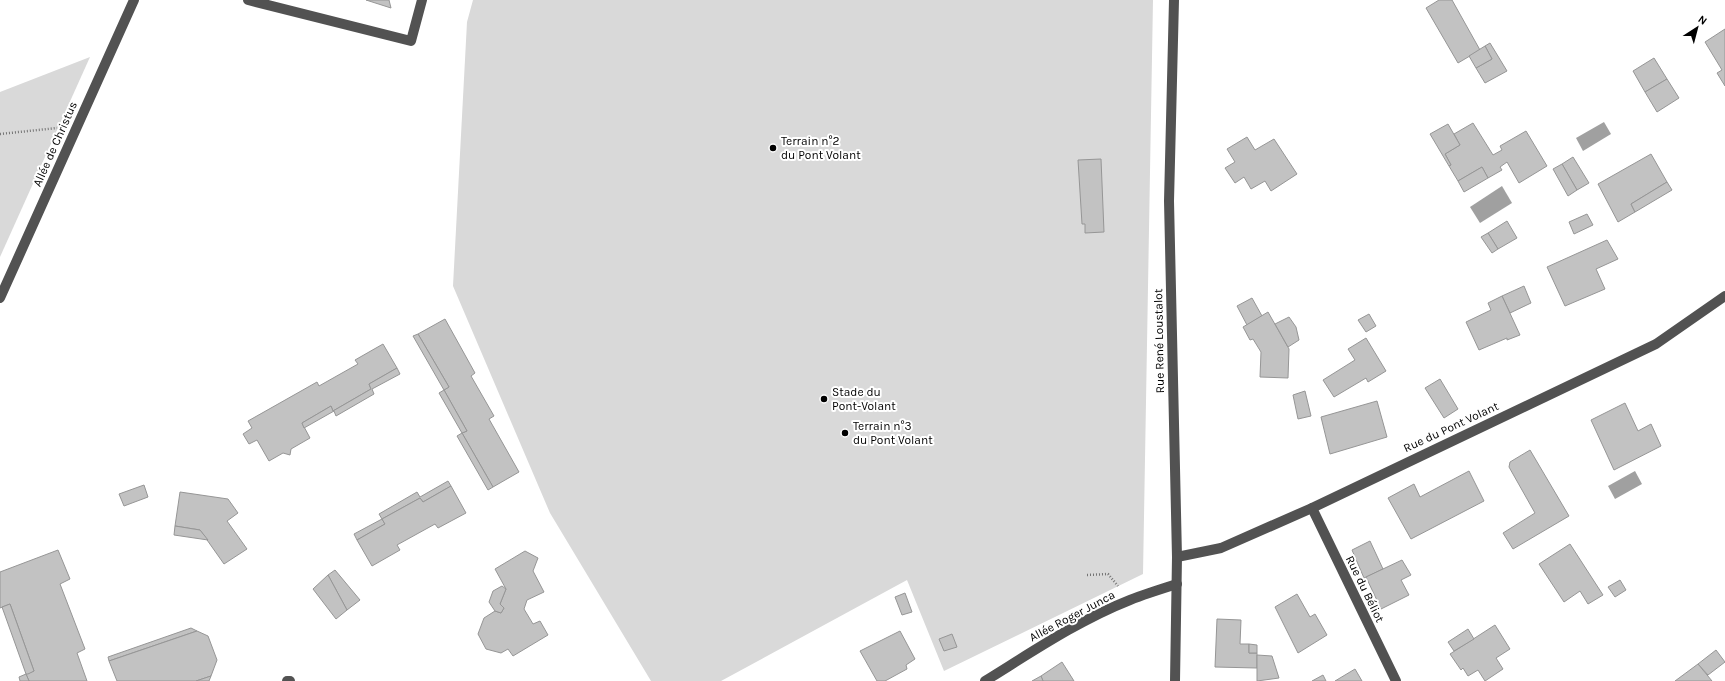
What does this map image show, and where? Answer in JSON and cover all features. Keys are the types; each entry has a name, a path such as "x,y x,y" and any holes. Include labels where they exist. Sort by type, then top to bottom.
{"street":[{"name":"Allée de Christus","path":"0,298 134,0"},
{"path":"248,0 411,41 422,0"},
{"name":"Rue René Loustalot","path":"1174,0 1169,201 1177,557 1175,681"},
{"name":"Rue du Pont Volant","path":"1177,557 1221,548 1312,508 1656,344 1725,296"},
{"name":"Rue du Béliot","path":"1312,508 1396,681"},
{"name":"Allée Roger Junca","path":"985,681 1052,639 1129,600 1177,584"}],"path":[{"path":"0,134 78,126"},
{"path":"1087,575 1108,574 1129,600"}],"shaded area":[{"name":"Stade du Pont-Volant","path":"473,0 1153,0 1143,574 944,671 907,580 721,681 651,681 550,513 453,286 467,22"},
{"path":"90,57 0,257 0,92"},
{"path":"1604,122 1611,134 1583,151 1576,138"},
{"path":"1502,186 1512,203 1480,223 1470,207"},
{"path":"1635,471 1642,484 1615,499 1608,486"}],"building":[{"path":"366,0 389,0 391,8"},
{"path":"1439,0 1452,0 1480,50 1458,63 1426,8"},
{"path":"1725,29 1725,86 1717,73 1722,70 1705,42"},
{"path":"1490,43 1507,71 1485,83 1476,68 1492,59 1485,46"},
{"path":"1485,46 1492,59 1476,68 1469,56"},
{"path":"1654,58 1667,79 1645,92 1633,71"},
{"path":"1667,79 1679,98 1657,112 1645,92"},
{"path":"1473,123 1493,155 1502,150 1500,146 1526,131 1547,166 1519,183 1507,162 1500,167 1502,170 1488,178 1482,167 1458,181 1449,166 1451,165 1445,154 1460,145 1454,134"},
{"path":"1448,124 1460,145 1445,154 1451,165 1449,166 1430,134"},
{"path":"1247,137 1255,150 1274,139 1297,174 1271,191 1265,181 1251,189 1244,177 1235,183 1225,168 1235,162 1227,149"},
{"path":"1651,154 1667,182 1631,204 1635,212 1618,222 1598,184"},
{"path":"1573,157 1589,183 1577,190 1562,164"},
{"path":"1101,159 1104,232 1085,233 1085,224 1082,224 1078,160"},
{"path":"1562,164 1577,190 1568,196 1553,169"},
{"path":"1482,167 1488,178 1464,192 1458,181"},
{"path":"1667,182 1672,190 1635,212 1631,204"},
{"path":"1587,214 1593,225 1574,234 1569,222"},
{"path":"1507,221 1517,238 1498,249 1488,233"},
{"path":"1488,233 1498,249 1492,253 1481,237"},
{"path":"1607,240 1618,259 1596,269 1605,289 1565,306 1547,267"},
{"path":"1524,286 1531,303 1510,313 1502,296"},
{"path":"1502,296 1520,335 1507,340 1507,338 1479,350 1466,322 1491,310 1488,303"},
{"path":"1252,298 1262,316 1247,325 1237,306"},
{"path":"1268,312 1289,349 1288,378 1260,377 1261,352 1253,339 1250,340 1243,327"},
{"path":"1369,314 1376,326 1366,332 1358,320"},
{"path":"1289,317 1296,327 1299,340 1288,347 1275,324"},
{"path":"445,319 475,373 471,376 494,416 489,419 519,472 493,487 462,433 467,431 444,390 449,387 418,334"},
{"path":"418,334 449,387 444,390 413,336"},
{"path":"1366,338 1386,371 1368,382 1366,378 1334,397 1323,380 1355,360 1348,349"},
{"path":"383,344 397,368 369,384 371,389 333,411 331,406 302,423 310,438 291,449 290,455 283,453 269,461 257,440 249,444 243,434 252,428 248,421 317,382 319,386 358,364 355,360"},
{"path":"397,368 400,374 372,389 374,394 336,416 334,411 304,428 302,423 331,406 333,411 371,389 369,384"},
{"path":"1440,379 1458,409 1444,418 1425,388"},
{"path":"444,390 467,431 462,433 439,393"},
{"path":"1305,391 1311,416 1298,419 1293,395"},
{"path":"1377,401 1387,437 1330,454 1321,417"},
{"path":"1625,403 1638,431 1651,424 1661,446 1614,470 1591,420"},
{"path":"462,433 493,487 488,490 457,436"},
{"path":"1530,450 1569,516 1513,549 1503,533 1535,513 1509,467 1510,462"},
{"path":"1469,471 1484,501 1411,539 1388,498 1414,484 1420,497"},
{"path":"448,481 451,486 423,502 420,498 382,519 379,514 417,492 420,497"},
{"path":"144,485 148,497 124,506 119,494"},
{"path":"451,486 466,513 438,528 435,524 397,545 400,550 372,566 357,540 385,524 382,519 420,498 423,502"},
{"path":"180,492 228,499 238,513 227,521 247,549 224,564 200,530 175,526"},
{"path":"382,519 385,524 357,540 354,534"},
{"path":"175,526 200,530 208,540 174,535"},
{"path":"1370,541 1383,569 1364,578 1352,550"},
{"path":"1570,544 1603,595 1588,604 1580,591 1564,602 1539,564"},
{"path":"58,550 70,579 60,584 85,649 77,653 87,681 29,681 26,674 34,671 10,604 0,608 0,572"},
{"path":"525,551 538,558 533,571 544,592 527,600 524,609 533,624 540,621 548,635 513,656 508,649 501,653 486,649 478,634 484,618 495,611 501,613 504,608 500,604 506,589 495,569"},
{"path":"1402,560 1411,575 1401,580 1409,595 1381,609 1366,577"},
{"path":"335,570 360,600 347,610 328,575"},
{"path":"328,575 347,610 336,619 313,589"},
{"path":"1620,580 1626,590 1615,597 1608,587"},
{"path":"502,586 506,589 500,604 504,608 501,613 495,611 489,602 493,591"},
{"path":"905,593 912,612 902,615 895,597"},
{"path":"1297,594 1310,617 1315,614 1327,635 1298,653 1275,607"},
{"path":"10,604 34,671 28,674 26,674 2,607"},
{"path":"1217,619 1241,620 1240,644 1249,644 1249,653 1257,653 1257,668 1215,667"},
{"path":"1495,625 1510,649 1496,658 1503,669 1485,681 1478,670 1468,676 1463,668 1461,670 1450,654"},
{"path":"191,628 197,631 109,661 108,657"},
{"path":"1468,629 1474,639 1454,651 1448,642"},
{"path":"197,631 208,636 217,660 211,676 196,681 117,681 109,661"},
{"path":"900,631 915,659 906,665 907,669 885,681 877,681 860,651"},
{"path":"952,634 957,647 944,651 939,639"},
{"path":"1249,644 1257,645 1257,653 1249,653"},
{"path":"1716,650 1725,662 1708,675 1698,664"},
{"path":"1257,655 1272,656 1279,678 1257,681"},
{"path":"1062,662 1074,681 1043,681 1041,676"},
{"path":"1698,664 1712,681 1675,681"},
{"path":"1355,669 1362,681 1335,681"},
{"path":"26,674 29,681 20,681 19,677"},
{"path":"1323,675 1326,681 1312,681"},
{"path":"211,676 209,681 196,681"},
{"path":"1041,676 1043,681 1032,681"}],"place":[{"name":"Terrain n°2 du Pont Volant","path":"773,148"},
{"name":"Stade du Pont-Volant","path":"824,399"},
{"name":"Terrain n°3 du Pont Volant","path":"845,433"}]}
